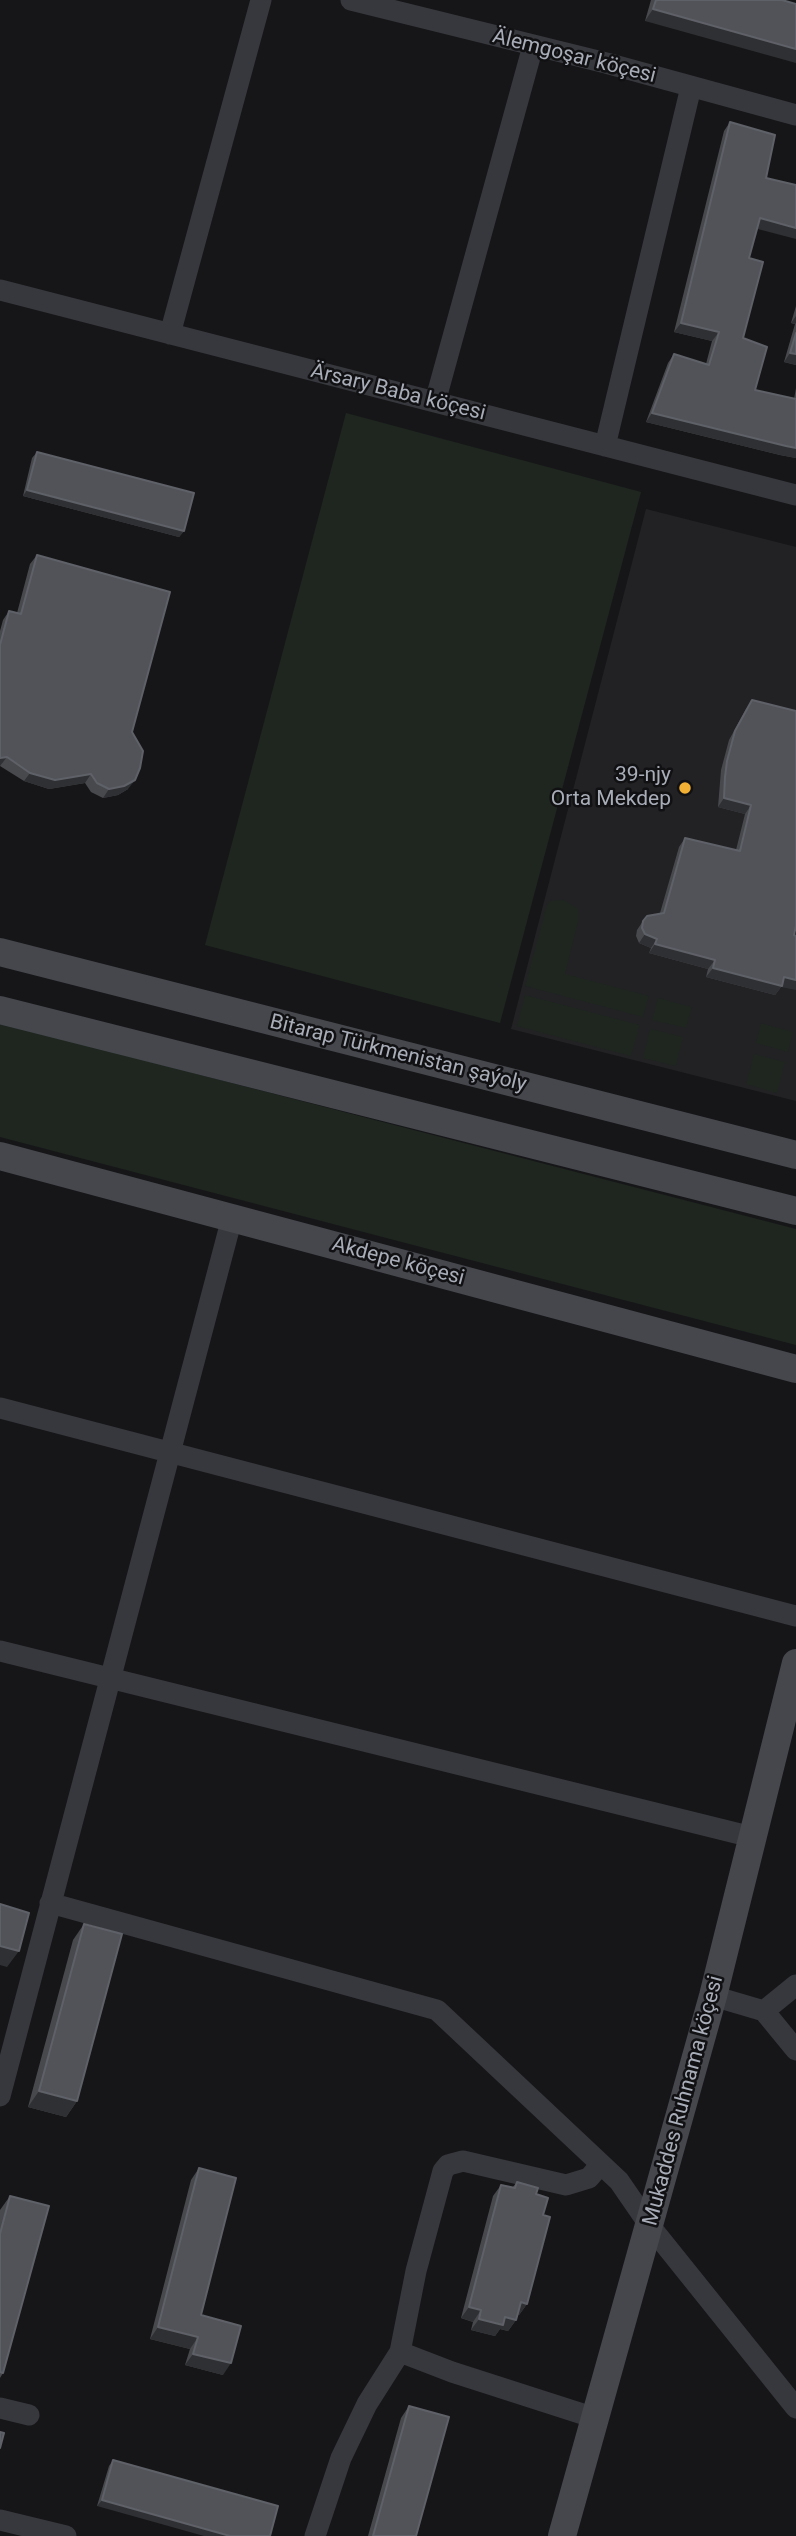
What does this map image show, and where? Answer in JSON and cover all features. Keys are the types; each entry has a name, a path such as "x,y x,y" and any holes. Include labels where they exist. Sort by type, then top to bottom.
{"street":[{"path":"170,334 261,0"},
{"name":"Älemgoşar köçesi","path":"351,0 796,115"},
{"path":"435,402 533,46"},
{"path":"605,446 691,87"},
{"name":"Ärsary Baba köçesi","path":"0,290 796,495"},
{"name":"Bitarap Türkmenistan şaýoly","path":"0,952 796,1155"},
{"path":"0,1010 796,1211"},
{"name":"Akdepe köçesi","path":"0,1156 796,1369"},
{"path":"0,2096 232,1218"},
{"path":"0,1408 796,1616"},
{"path":"0,1651 752,1838"},
{"name":"Mukaddes Ruhnama köçesi","path":"562,2536 713,1996 796,1663"},
{"path":"50,1903 437,2010 619,2181 650,2226 796,2408"},
{"path":"764,2011 796,1985"},
{"path":"713,1996 764,2011 796,2050"},
{"path":"315,2536 341,2458 367,2404 400,2352 443,2171 448,2165 463,2161 566,2185 589,2178 601,2164"},
{"path":"400,2352 452,2372 596,2418"},
{"path":"0,2408 29,2415"},
{"path":"12,2527 66,2536"}],"shaded area":[{"path":"346,413 641,492 500,1023 205,945"},
{"name":"39-njy Orta Mekdep","path":"646,509 796,547 796,1101 511,1029"},
{"path":"564,900 578,909 579,918 565,974 649,996 643,1017 525,986 547,905 551,901"},
{"path":"525,995 640,1025 631,1056 517,1026"},
{"path":"658,998 692,1007 686,1028 652,1020"},
{"path":"0,1023 796,1229 796,1345 0,1137"},
{"path":"761,1023 793,1032 788,1052 756,1043"},
{"path":"650,1029 683,1037 676,1066 643,1058"},
{"path":"754,1054 785,1062 777,1093 746,1084"}],"building":[{"path":"656,0 782,0 796,4 796,49 653,9"},
{"path":"730,122 775,135 766,178 796,185 796,228 760,218 749,258 763,262 743,338 767,347 755,390 796,399 796,448 652,413 674,354 709,365 719,332 681,323"},
{"path":"796,333 796,354 790,353"},
{"path":"37,452 194,493 184,531 27,490"},
{"path":"37,555 170,592 132,732 143,751 140,768 135,780 124,786 109,789 97,783 91,774 55,780 30,773 7,757 0,758 0,645 9,611 21,614"},
{"path":"752,700 796,711 796,980 784,977 782,986 713,968 715,960 655,944 657,939 645,934 642,928 647,916 664,913 685,838 740,851 751,805 724,798 725,777 735,731"},
{"path":"0,1904 29,1913 19,1951 0,1946"},
{"path":"84,1924 122,1934 77,2101 39,2091"},
{"path":"199,2168 236,2178 201,2315 241,2326 231,2363 193,2354 198,2337 158,2327"},
{"path":"517,2182 538,2188 536,2194 548,2198 543,2215 550,2217 527,2304 521,2302 516,2320 505,2317 503,2325 479,2319 481,2310 469,2307 501,2185 515,2188"},
{"path":"10,2196 49,2206 3,2373 0,2372 0,2234"},
{"path":"409,2406 449,2417 416,2536 373,2536"},
{"path":"0,2432 4,2433 0,2448"},
{"path":"113,2460 278,2506 270,2536 230,2536 102,2500"}],"place":[{"name":"39-njy Orta Mekdep","path":"685,788"}]}
